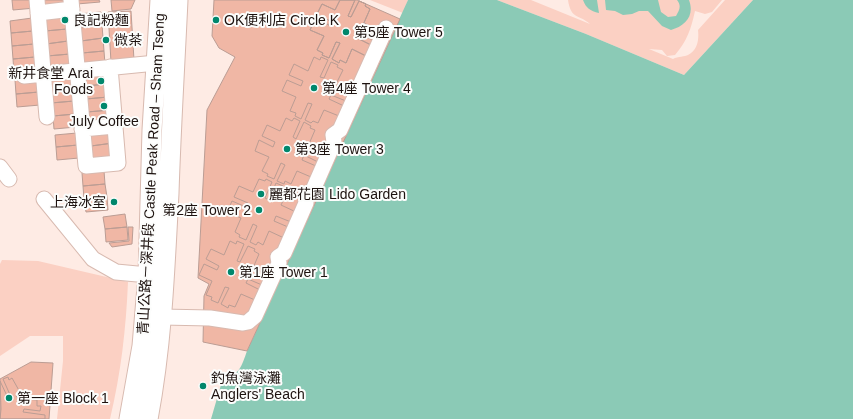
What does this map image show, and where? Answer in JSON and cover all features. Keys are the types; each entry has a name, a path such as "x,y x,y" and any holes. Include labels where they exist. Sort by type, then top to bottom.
{"main road":[{"name":"青山公路－深井段 Castle Peak Road – Sham Tseng","path":"129,419 142,346 148,275 152,130 160,0"},
{"name":"青山公路－深井段 Castle Peak Road – Sham Tseng","path":"148,419 155,384 162,317 178,0"}],"lane":[{"path":"47,117 37,6 71,5 86,166 118,163 110,67"},
{"path":"162,317 220,319 234,323 244,323 248,322 255,316 279,264 278,257 284,253 306,203 306,195 312,190 334,142 332,135 340,130 386,28"},
{"path":"24,76 156,63"},
{"path":"82,129 115,126"},
{"path":"44,199 93,259 116,272 148,275"}],"shaded area":[{"path":"370,0 408,0 403,13"},
{"path":"408,0 497,0 586,34 684,75 753,0 853,0 853,419 211,419 223,378 236,373 241,365"},
{"path":"497,0 531,0 590,24 573,14 568,0 722,0 712,12 705,14 695,11 692,24 683,45 675,55 667,56 662,50 649,49 673,59 687,56 694,50 698,41 698,30 725,0 753,0 684,75 586,34"},
{"path":"583,0 597,0 599,13 589,9"},
{"path":"605,0 658,0 661,12 668,17 676,16 680,8 677,0 689,0 691,11 688,20 681,26 671,30 662,26 648,11 639,11 632,14 623,15 615,11 606,10"},
{"path":"2,260 38,261 128,282 122,351 110,419 57,419 63,361 63,336 30,336 0,356 0,264"}],"building":[{"path":"12,0 34,0 35,8 13,10"},
{"path":"42,0 65,0 65,5 43,7"},
{"path":"77,0 99,0 100,2 77,4"},
{"path":"111,0 135,0 131,9 112,11"},
{"name":"麗都花園 Lido Garden","path":"214,0 357,0 400,19 247,351 203,342 204,296 209,284 198,278 207,110 235,57 219,48 212,36"},
{"name":"第5座 Tower 5","path":"340,0 355,0 348,16 351,17 359,1 366,4 365,6 370,9 357,38 371,45 366,56 352,49 346,63 340,60 339,63 332,59 340,43 336,42 329,58 322,55 323,53 317,50 324,36 310,30 315,19 329,25 330,21 317,14 322,4 335,10"},
{"name":"第5座 Tower 5","path":"340,0 355,0 348,16 351,17 359,1 366,4 365,6 370,9 364,23 378,30 373,40 359,34 357,38 371,45 366,56 352,49 346,63 340,60 339,63 332,59 340,43 336,42 329,58 322,55 323,53 317,50 324,36 310,30 315,19 329,25 330,21 317,14 322,4 335,10"},
{"path":"131,11 134,60 111,62 108,12"},
{"path":"101,12 102,25 80,28 78,14"},
{"path":"66,15 67,29 45,31 44,17"},
{"path":"32,18 33,31 11,33 10,21"},
{"path":"102,25 103,38 81,41 80,28"},
{"path":"67,29 68,41 46,44 45,31"},
{"path":"33,31 34,44 12,46 11,33"},
{"path":"103,38 104,51 82,53 81,41"},
{"path":"68,41 70,54 47,56 46,44"},
{"path":"34,44 35,57 13,59 12,46"},
{"path":"104,51 105,64 83,66 82,53"},
{"path":"70,54 71,67 48,69 47,56"},
{"path":"35,57 37,70 14,72 13,59"},
{"name":"第4座 Tower 4","path":"314,57 320,60 321,57 328,60 320,77 324,78 331,62 338,65 337,67 343,70 336,84 351,90 346,101 331,95 329,99 344,106 339,116 324,110 318,123 313,121 311,123 305,120 312,104 308,103 301,119 295,116 296,113 290,111 296,97 282,91 287,80 301,86 303,81 289,75 294,64 308,71"},
{"path":"106,72 107,84 85,86 84,74"},
{"path":"72,75 73,88 50,90 49,77"},
{"path":"37,78 39,92 16,94 15,80"},
{"path":"107,84 108,97 86,99 85,86"},
{"path":"73,88 74,101 51,103 50,90"},
{"path":"39,92 40,105 17,107 16,94"},
{"path":"108,97 110,110 87,112 86,99"},
{"path":"74,101 75,114 53,116 51,103"},
{"path":"110,110 111,123 89,126 87,112"},
{"path":"75,114 76,127 54,129 53,116"},
{"name":"第3座 Tower 3","path":"286,118 292,121 294,118 300,121 293,137 296,139 304,122 311,126 310,128 315,130 309,144 323,151 318,162 304,155 302,160 316,166 311,177 297,171 291,184 285,181 284,184 277,181 285,165 281,163 274,179 267,176 268,174 262,171 269,157 255,151 259,140 273,147 275,142 262,136 267,125 280,131"},
{"path":"111,130 113,143 91,146 89,132"},
{"path":"77,133 78,145 56,147 55,135"},
{"path":"113,143 114,156 91,159 91,146"},
{"path":"78,145 79,158 57,160 56,147"},
{"path":"104,171 105,184 83,186 82,173"},
{"name":"第2座 Tower 2","path":"259,179 265,181 266,179 272,182 265,198 269,200 276,183 283,186 282,189 288,191 281,205 296,212 291,222 276,216 274,221 288,227 284,238 269,231 263,245 258,242 256,245 250,242 257,226 253,224 246,240 239,237 240,235 235,232 241,218 227,212 232,201 246,207 248,203 234,197 239,186 253,192"},
{"path":"105,184 107,197 84,199 83,186"},
{"path":"107,197 108,210 86,212 84,199"},
{"path":"125,214 127,227 105,229 103,217"},
{"path":"127,227 128,240 106,242 105,229"},
{"path":"128,227 133,227 132,244 112,247 109,243 129,241"},
{"name":"第1座 Tower 1","path":"230,241 236,244 237,241 244,244 237,261 240,262 248,246 255,249 254,251 259,254 253,268 267,274 262,285 248,279 246,283 260,290 255,300 241,294 235,307 229,305 228,308 221,304 229,288 225,287 218,303 211,300 212,297 206,295 212,281 199,275 204,264 217,270 219,266 206,259 211,249 224,255"},
{"path":"31,362 53,363 49,419 0,419 0,379"},
{"name":"第一座 Block 1","path":"8,377 9,380 12,378 21,394 16,396 24,405 25,399 37,400 37,406 41,406 40,411 24,409 23,412 45,415 45,419 0,419 0,381 8,398 11,397 3,379"}],"place":[{"name":"良記粉麵","path":"65,20"},
{"name":"OK便利店 Circle K","path":"216,20"},
{"name":"第5座 Tower 5","path":"346,32"},
{"name":"微茶","path":"106,40"},
{"name":"新井食堂 Arai Foods","path":"101,81"},
{"name":"第4座 Tower 4","path":"314,88"},
{"name":"July Coffee","path":"104,106"},
{"name":"第3座 Tower 3","path":"287,149"},
{"name":"麗都花園 Lido Garden","path":"261,194"},
{"name":"上海冰室","path":"114,202"},
{"name":"第2座 Tower 2","path":"259,210"},
{"name":"第1座 Tower 1","path":"231,272"},
{"name":"釣魚灣泳灘 Anglers' Beach","path":"203,386"},
{"name":"第一座 Block 1","path":"9,398"}]}
